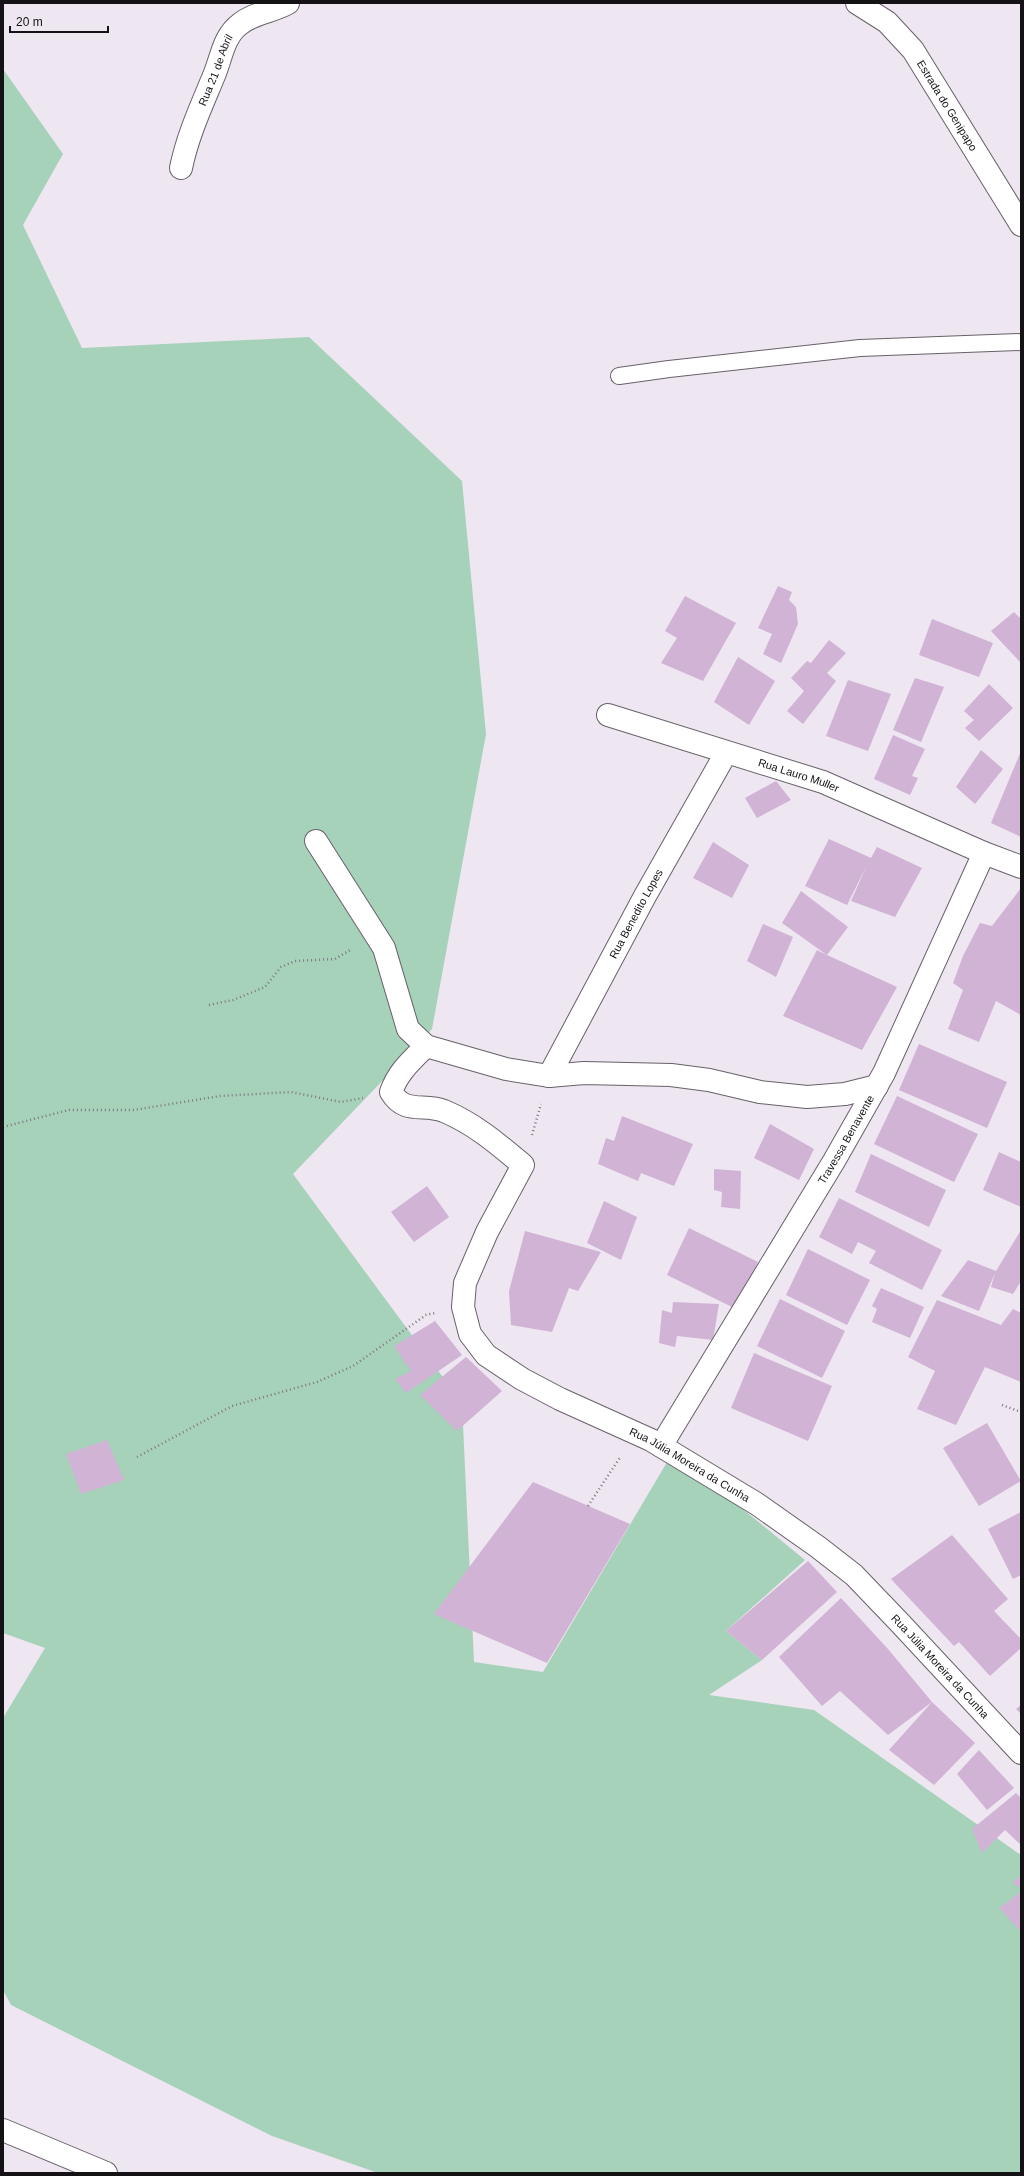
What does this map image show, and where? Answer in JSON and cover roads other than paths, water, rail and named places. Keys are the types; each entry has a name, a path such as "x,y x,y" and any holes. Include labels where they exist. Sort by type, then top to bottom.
{"street":[{"name":"Rua 21 de Abril","path":"181,168 185,146 227,38 240,24 288,3"},
{"name":"Estrada do Genipapo","path":"857,3 887,22 912,50 1021,225"},
{"name":"Rua Lauro Muller","path":"608,714 726,753 823,782 984,853"},
{"name":"Rua Benedito Lopes","path":"549,1076 645,896 726,753"},
{"path":"316,841 384,948 390,963 398,1000 408,1029 426,1046 498,1068 549,1076 584,1073 671,1075 709,1080 760,1092 807,1097 845,1094 877,1086"},
{"path":"984,853 1021,867"},
{"name":"Travessa Benavente","path":"661,1446 834,1161 877,1086 984,853"},
{"name":"Rua Júlia Moreira da Cunha","path":"426,1046 402,1069 395,1081 391,1092 397,1101 403,1105 442,1110 466,1121 482,1131 523,1164 487,1232 465,1283 463,1308 470,1334 486,1355 522,1379 560,1399 636,1432 661,1446 757,1504 854,1575 1021,1753"},
{"path":"3,2130 106,2173"}],"lane":[{"path":"619,376 860,348 1021,342"}]}
